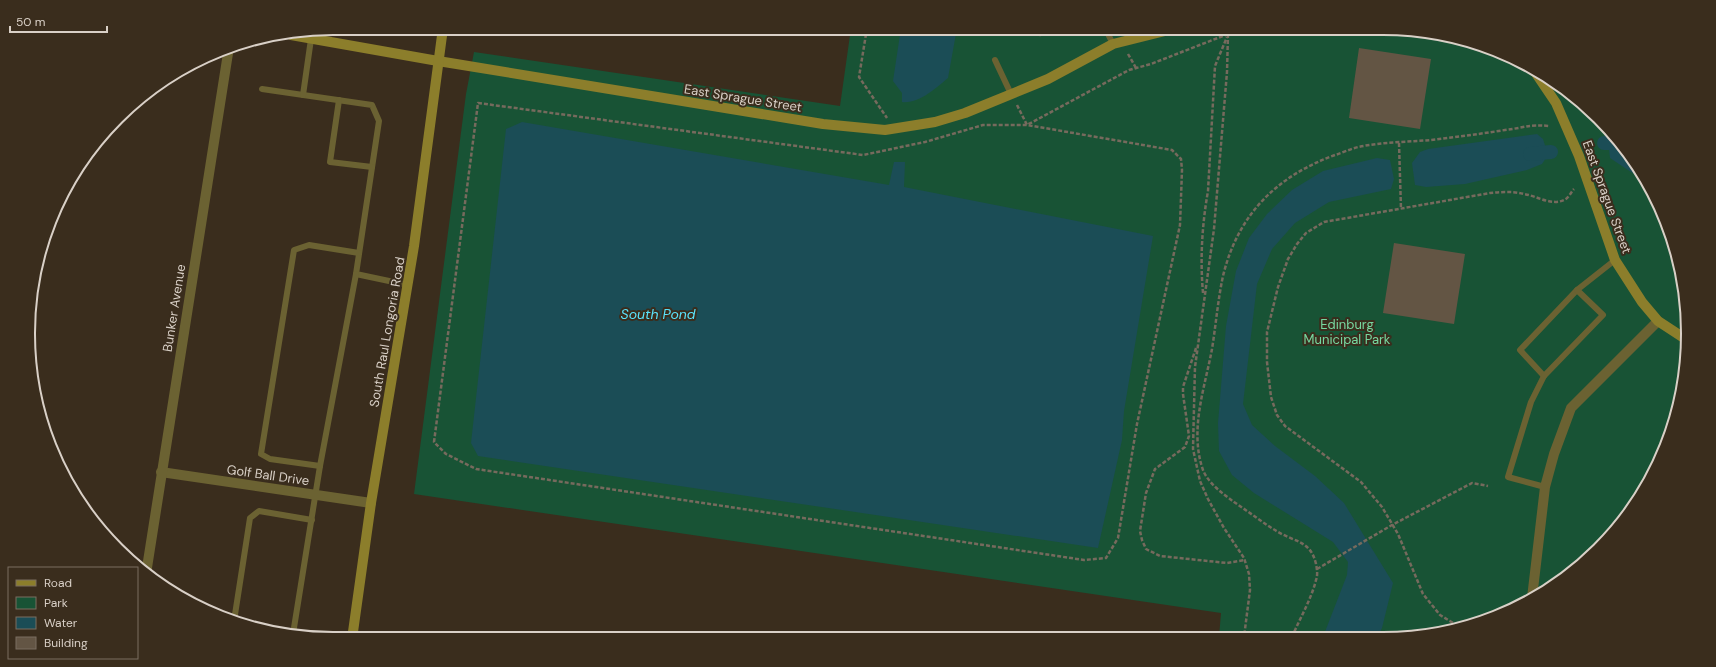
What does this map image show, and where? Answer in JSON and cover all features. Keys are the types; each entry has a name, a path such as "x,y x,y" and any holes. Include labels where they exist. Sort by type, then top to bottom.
{"street":[{"name":"South Raul Longoria Road","path":"353,632 371,503 414,246 442,35"},
{"name":"East Sprague Street","path":"316,36 438,61 823,124 885,130 935,122 965,113 1048,79 1113,44 1149,35"},
{"name":"Bunker Avenue","path":"147,566 228,55"},
{"name":"East Sprague Street","path":"1541,80 1556,103 1579,156 1615,260 1642,302 1658,321 1681,336"},
{"path":"1533,592 1545,487 1554,454 1571,408 1658,321"},
{"name":"Golf Ball Drive","path":"161,472 371,503"}],"lane":[{"path":"1108,35 1113,44"},
{"path":"303,95 311,36"},
{"path":"995,60 1011,94"},
{"path":"262,89 372,105 379,121 356,274 320,466 294,629"},
{"path":"339,100 330,162 372,167"},
{"path":"320,466 270,459 261,454 294,250 309,245 359,253"},
{"path":"1544,376 1520,350 1577,290 1615,260"},
{"path":"356,274 408,285"},
{"path":"1545,487 1508,477 1531,402 1544,376 1603,315 1577,290"},
{"path":"235,615 250,518 259,511 312,520"}],"path":[{"path":"866,35 859,76 886,118"},
{"path":"1027,125 1172,150 1180,159 1182,170 1180,225 1137,424 1118,538 1106,558 1084,560 476,469 446,454 434,442 478,103 862,155 925,142 983,125 1027,125 1129,70 1225,35"},
{"path":"1228,35 1227,72 1214,229 1195,366 1194,449 1200,481 1224,528 1245,560 1249,574 1250,590 1245,632"},
{"path":"1204,296 1201,265 1208,191 1215,66 1228,35"},
{"path":"1128,54 1136,68"},
{"path":"1017,105 1027,125"},
{"path":"1294,632 1317,579 1315,558 1303,543 1280,533 1223,494 1208,479 1203,470 1198,442 1199,412 1212,350 1223,275 1235,240 1251,213 1273,190 1293,174 1356,148 1507,130 1530,124 1549,126"},
{"path":"1398,142 1401,209"},
{"path":"1454,623 1440,615 1423,594 1392,525 1382,507 1360,482 1285,426 1277,415 1271,397 1266,362 1267,332 1278,287 1288,259 1297,244 1306,233 1324,222 1490,193 1505,192 1524,194 1546,201 1559,201 1566,200 1574,189"},
{"path":"1198,342 1183,387 1189,436 1185,447 1155,469 1146,493 1140,531 1146,549 1160,556 1227,563 1245,560"},
{"path":"1317,569 1392,525 1472,483 1488,486"}],"green space":[{"name":"Edinburg Municipal Park","path":"850,35 1382,35 1441,41 1460,45 1497,58 1532,75 1548,85 1594,122 1631,168 1650,201 1658,219 1671,256 1675,275 1681,334 1675,392 1671,411 1658,448 1641,483 1631,499 1607,530 1594,545 1548,582 1515,601 1460,622 1421,629 1382,632 1219,632 1221,613 414,494 466,94 474,52 840,106"}],"water":[{"path":"900,35 956,35 948,78 938,86 921,98 908,102 902,102 902,93 893,81"},
{"name":"South Pond","path":"522,122 889,185 894,162 905,162 904,187 1153,236 1124,411 1122,440 1098,548 478,456 471,443 506,129"},
{"path":"1537,134 1543,139 1548,155 1542,164 1527,170 1465,184 1426,187 1415,185 1412,163 1420,152 1428,149"},
{"path":"1608,139 1619,152 1635,174 1610,158"},
{"path":"1377,158 1390,160 1394,179 1391,189 1329,202 1295,223 1272,249 1257,284 1243,404 1252,425 1275,446 1315,476 1344,503 1393,583 1380,632 1325,632 1347,575 1348,562 1333,542 1254,493 1232,475 1219,451 1218,423 1226,326 1236,271 1249,238 1267,214 1292,190 1323,171"}],"building":[{"path":"1359,48 1431,59 1420,129 1349,118"},
{"path":"1394,243 1465,254 1454,324 1383,313"}],"waterway":[{"path":"1604,143 1609,143"},
{"path":"1530,154 1551,152"}]}
